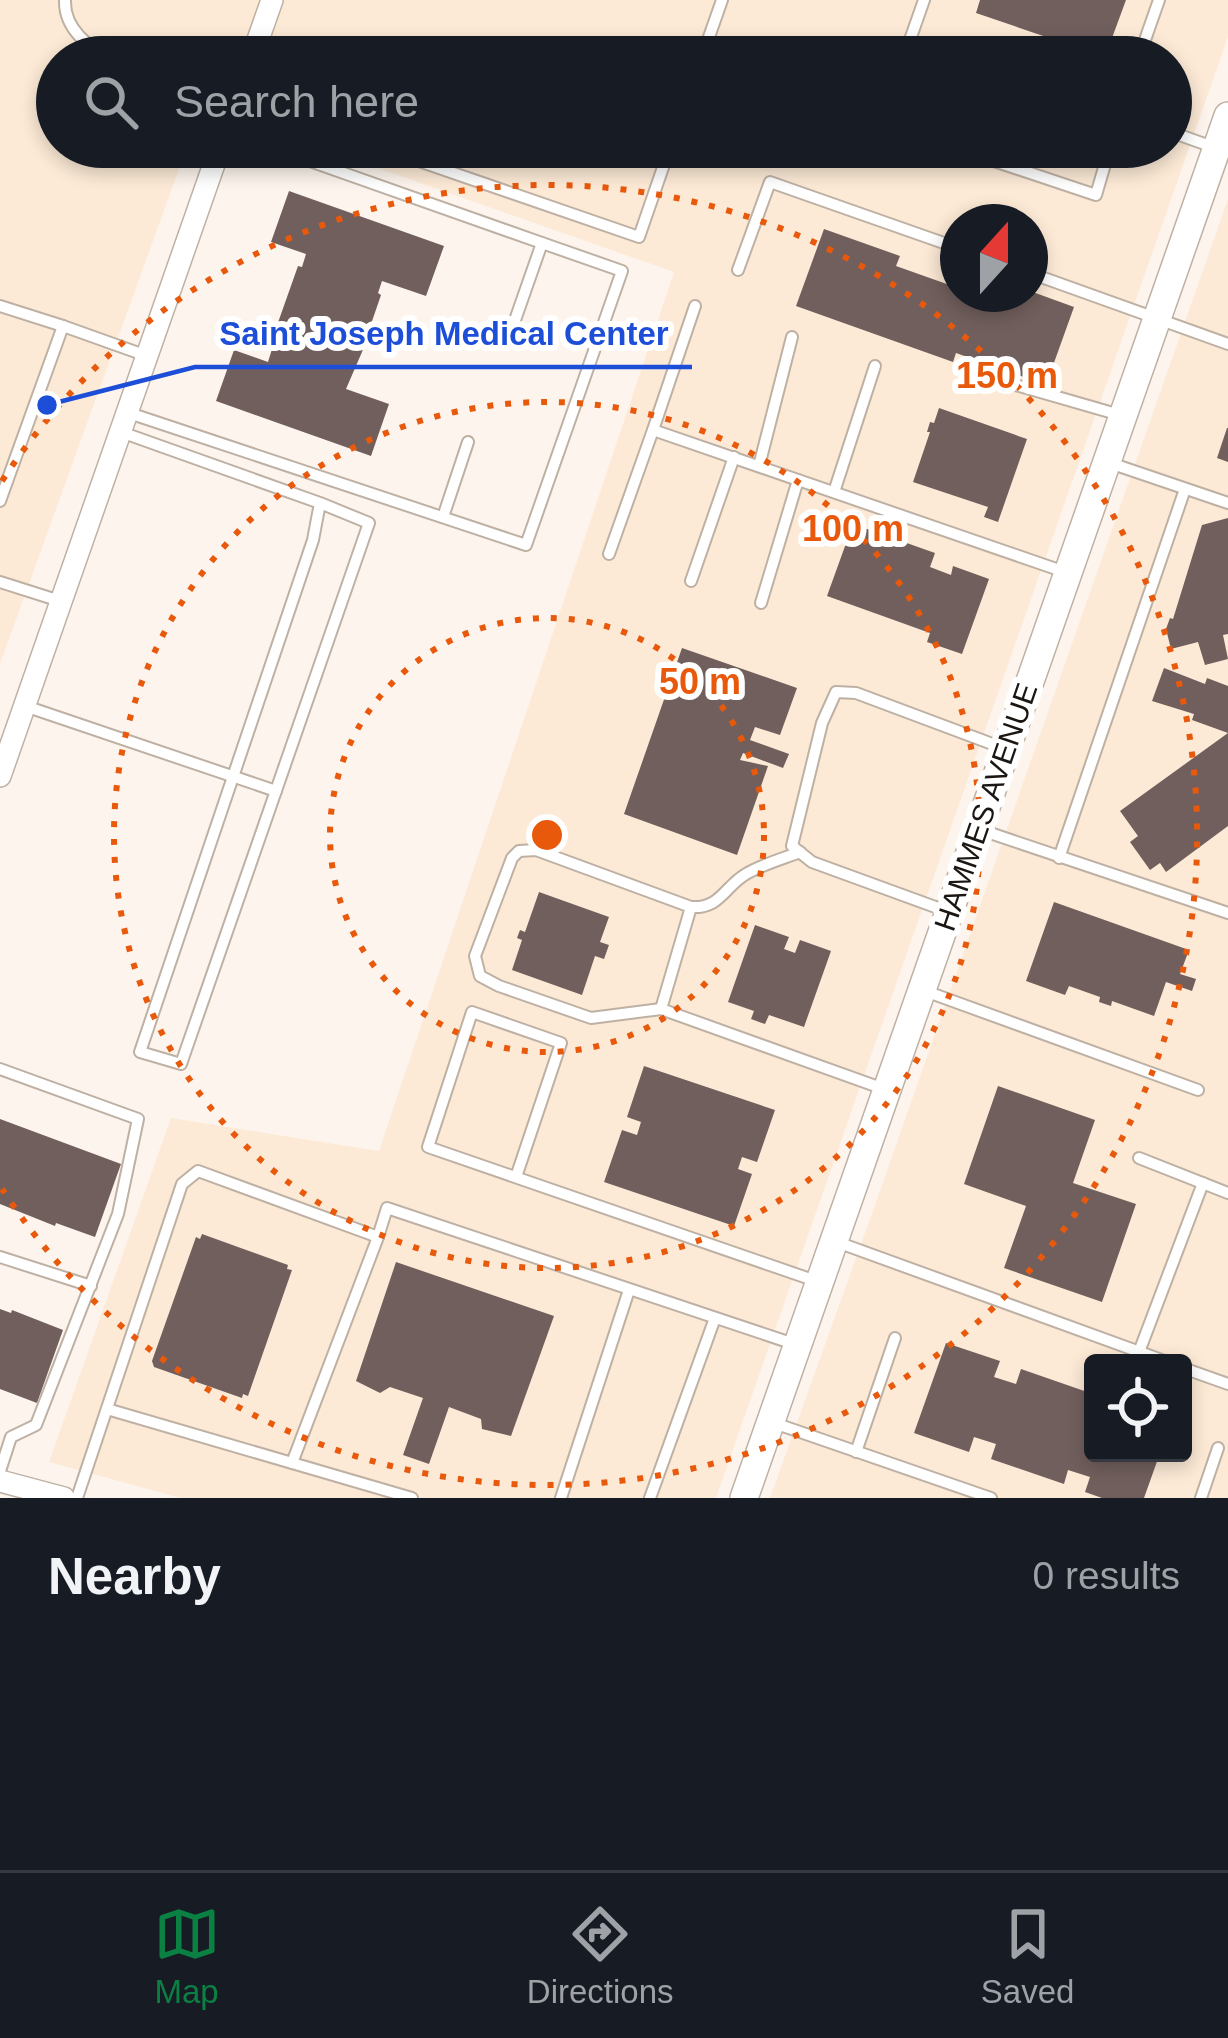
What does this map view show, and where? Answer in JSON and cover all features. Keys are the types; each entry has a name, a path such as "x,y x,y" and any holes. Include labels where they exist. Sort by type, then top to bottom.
{"street":[{"path":"259,36 272,0"},
{"name":"HAMMES AVENUE","path":"744,1498 1228,116"},
{"path":"0,776 213,168"},
{"path":"0,1481 64,1498"}],"lane":[{"path":"65,0 70,25 81,36"},
{"path":"709,36 722,0"},
{"path":"911,36 924,0"},
{"path":"1146,36 1159,0"},
{"path":"1192,139 1216,148"},
{"path":"124,423 526,545 622,271 330,168"},
{"path":"439,168 639,237 663,168"},
{"path":"1015,168 1096,195 1104,168"},
{"path":"738,271 770,182 940,242"},
{"path":"514,323 542,243"},
{"path":"1048,279 1228,344"},
{"path":"0,306 148,356"},
{"path":"609,554 695,306"},
{"path":"0,502 63,326"},
{"path":"760,466 792,338"},
{"path":"834,492 875,366"},
{"path":"974,373 1123,416"},
{"path":"124,423 320,503 369,523 181,1064 140,1052 313,540 320,503"},
{"path":"653,430 1068,573"},
{"path":"443,517 468,442"},
{"path":"691,580 734,458"},
{"path":"1107,461 1228,503"},
{"path":"761,603 798,480"},
{"path":"1059,858 1186,489"},
{"path":"0,582 61,602"},
{"path":"949,912 812,862 792,846 822,723 836,692 856,693 1006,749"},
{"path":"25,706 276,791"},
{"path":"978,829 1228,913"},
{"path":"800,852 740,878 713,905 691,907 552,856 519,851 506,870 475,966 487,980 573,1014 604,1019 661,1009 887,1090"},
{"path":"661,1009 691,907"},
{"path":"922,990 1198,1090"},
{"path":"516,1178 561,1043 472,1012 428,1147 516,1178 819,1282"},
{"path":"0,1069 138,1119 118,1214 91,1286 36,1424 11,1437 0,1471"},
{"path":"1139,1158 1228,1193"},
{"path":"77,1498 182,1184 197,1171 378,1237"},
{"path":"1139,1352 1202,1183"},
{"path":"292,1463 387,1208 797,1345"},
{"path":"834,1241 1145,1354"},
{"path":"0,1256 91,1286"},
{"path":"561,1498 629,1290"},
{"path":"650,1498 715,1318"},
{"path":"856,1452 895,1338"},
{"path":"1192,1371 1228,1384"},
{"path":"107,1409 412,1498"},
{"path":"771,1421 991,1498"},
{"path":"1201,1498 1218,1448"}],"shaded area":[{"path":"0,0 1228,0 1228,37 1192,140 1192,36 36,36 36,168 179,168 0,664"},
{"path":"378,168 1182,168 716,1498 181,1498 49,1462 171,1118 379,1151 674,272"},
{"path":"1228,199 1228,1498 770,1498 876,1202"}],"building":[{"path":"980,0 1126,0 1113,36 1043,36 976,13"},
{"path":"289,191 444,246 426,296 382,281 370,327 378,330 372,347 365,345 346,389 389,404 371,456 216,401 234,350 268,362 298,266 302,267 306,254 271,242"},
{"path":"824,229 900,256 896,266 940,282 940,312 1048,312 1048,298 1074,307 1046,385 956,353 953,362 796,306"},
{"path":"939,408 1027,439 998,522 984,517 988,507 913,482 930,422 934,423"},
{"path":"1228,428 1228,462 1217,458"},
{"path":"1228,518 1228,634 1223,635 1228,659 1205,665 1198,642 1171,649 1166,629 1202,525"},
{"path":"853,524 935,553 930,567 951,575 953,566 989,579 962,654 927,642 930,633 827,596"},
{"path":"682,648 797,688 780,735 755,727 750,740 789,754 783,768 743,753 740,760 768,766 737,855 624,814"},
{"path":"1164,668 1205,684 1207,678 1228,686 1228,733 1192,720 1194,714 1152,701"},
{"path":"1228,733 1228,826 1166,872 1160,863 1150,870 1130,842 1138,836 1120,811"},
{"path":"539,892 609,917 600,942 609,945 604,959 595,956 582,995 512,970 522,940 517,938 520,930 525,932"},
{"path":"1054,902 1189,950 1180,974 1196,979 1192,991 1166,982 1154,1016 1112,1001 1111,1006 1099,1002 1100,997 1069,986 1065,995 1026,981"},
{"path":"755,925 789,937 784,949 795,953 800,940 831,951 804,1027 769,1015 765,1024 751,1019 754,1011 728,1002"},
{"path":"644,1066 775,1110 757,1162 742,1157 738,1169 752,1174 734,1226 604,1182 622,1130 637,1135 641,1122 627,1117"},
{"path":"998,1086 1095,1120 1073,1183 1136,1204 1102,1302 1004,1268 1026,1206 964,1184"},
{"path":"0,1119 121,1164 95,1237 0,1204"},
{"path":"202,1234 292,1270 248,1396 242,1398 154,1367 152,1361 196,1237"},
{"path":"396,1262 554,1316 511,1436 482,1429 481,1419 449,1407 429,1464 403,1455 423,1398 390,1387 380,1393 356,1381"},
{"path":"0,1309 63,1330 37,1403 0,1389"},
{"path":"946,1343 1000,1361 994,1377 1016,1384 1021,1369 1084,1391 1084,1462 1157,1462 1144,1498 1102,1498 1085,1492 1090,1477 1068,1470 1064,1484 991,1459 996,1444 974,1437 969,1452 914,1433"}],"place":[{"name":"Saint Joseph Medical Center","path":"47,405"}]}
